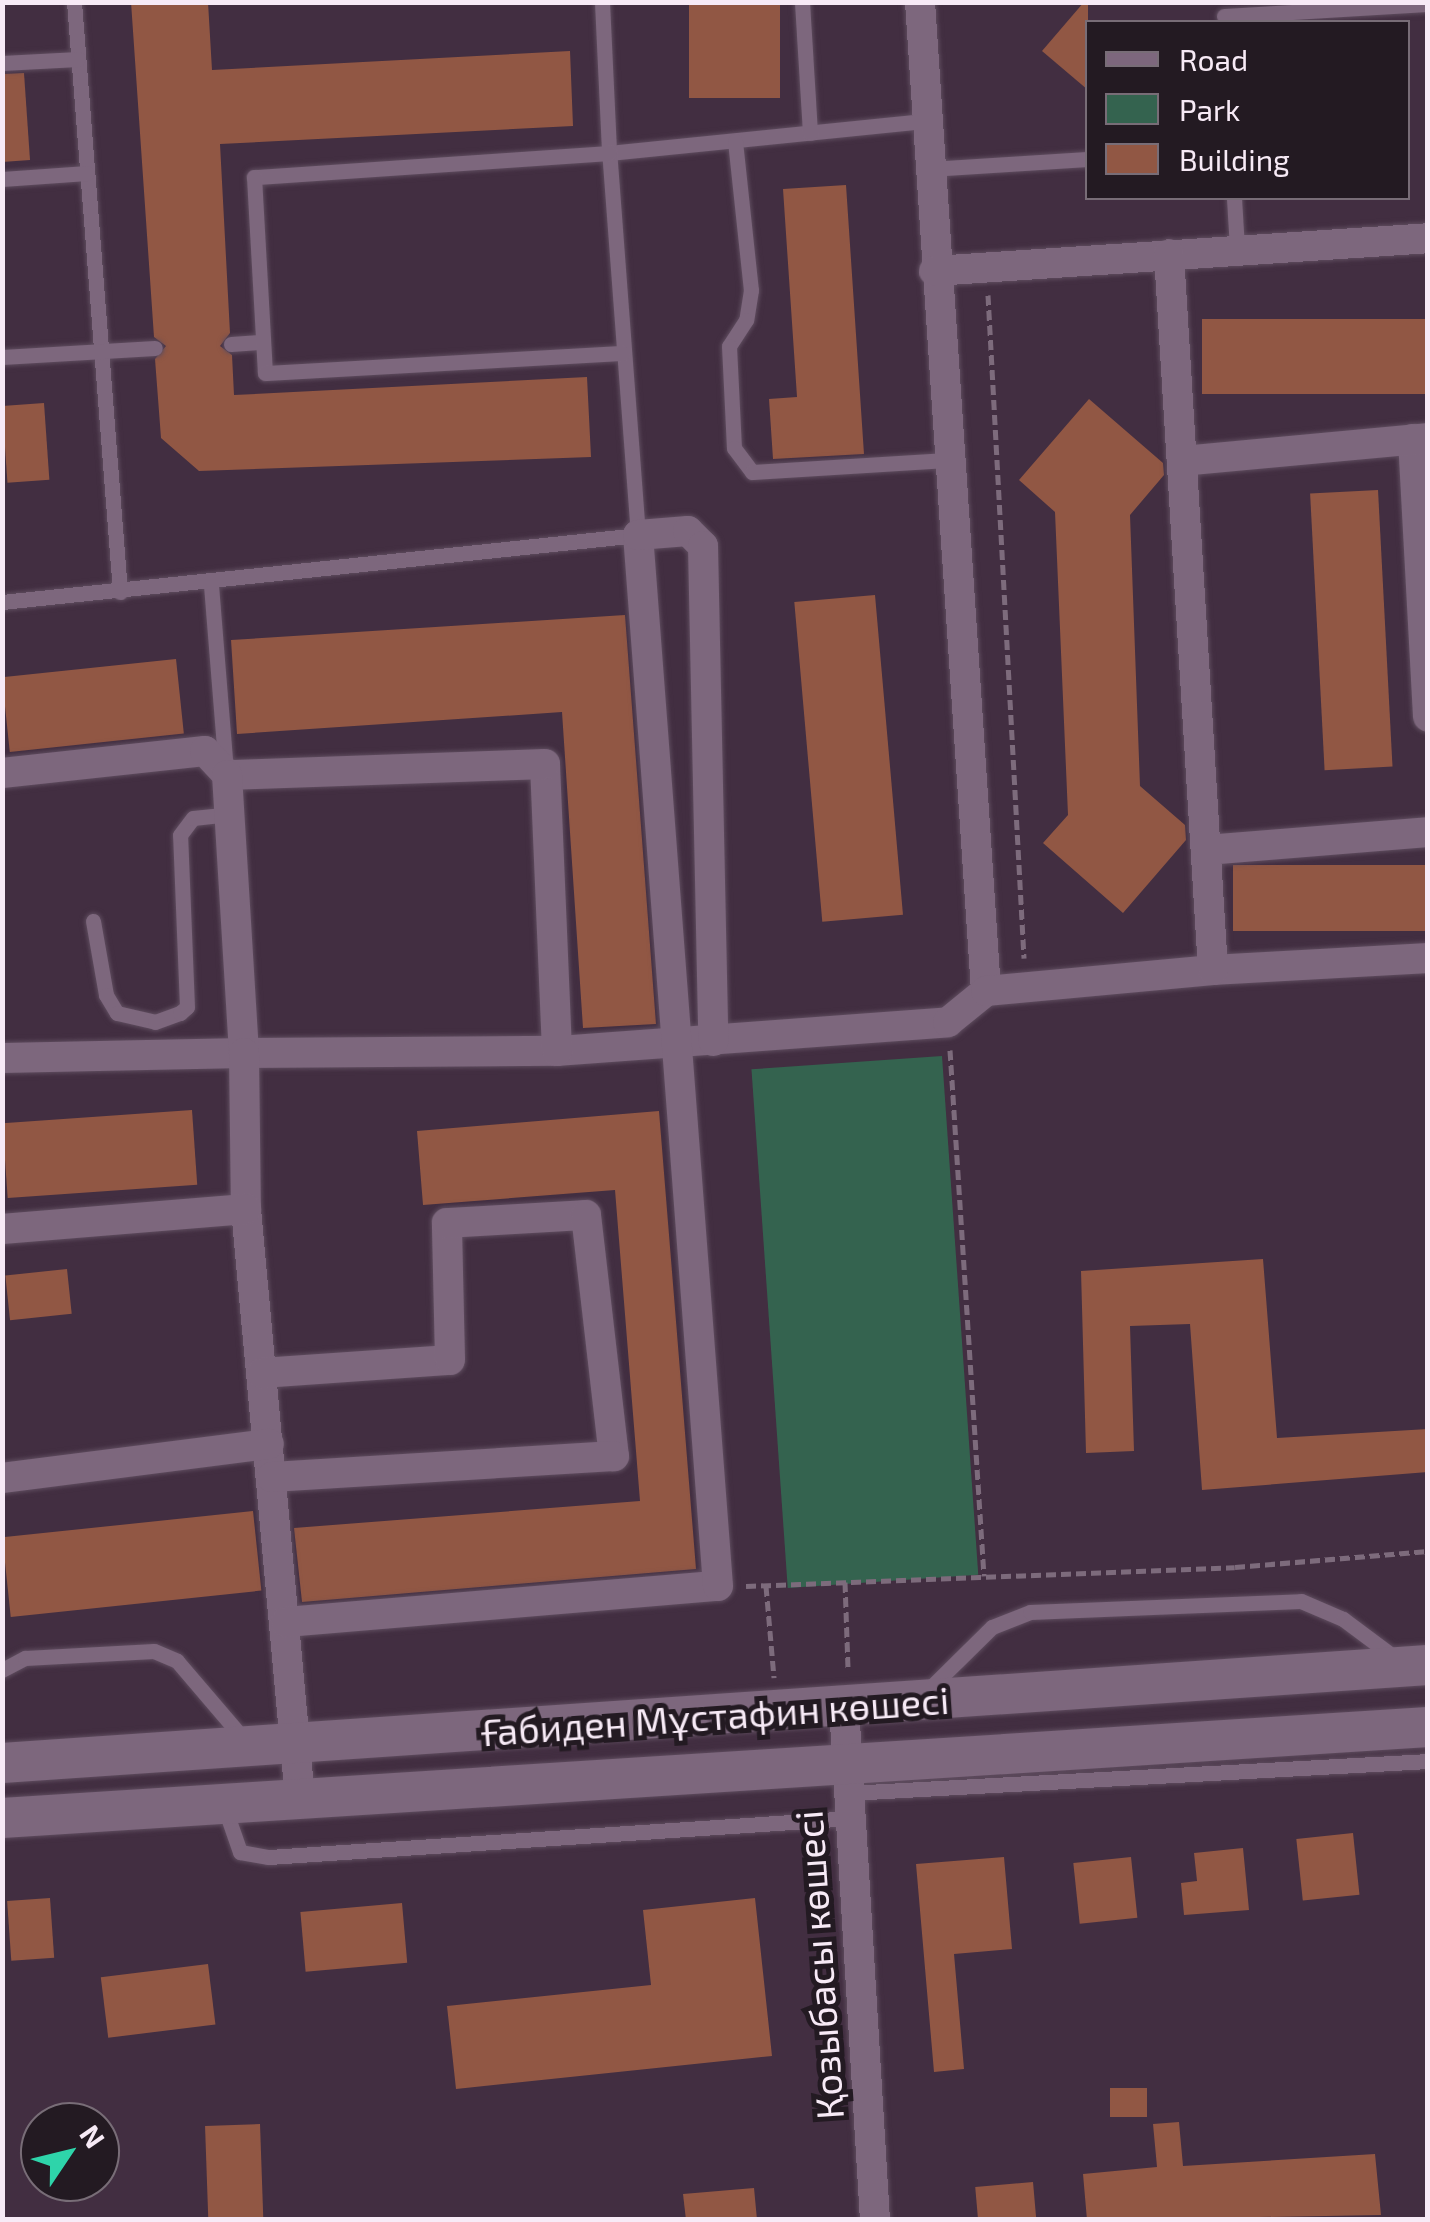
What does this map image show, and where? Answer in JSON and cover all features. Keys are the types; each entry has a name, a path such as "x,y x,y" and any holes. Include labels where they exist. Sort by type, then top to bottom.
{"street":[{"path":"920,2 934,270 986,991"},
{"path":"934,270 1428,238"},
{"path":"1169,254 1214,970"},
{"path":"1182,461 1420,439 1428,718"},
{"path":"286,1622 718,1586 638,535 688,531 703,546 713,1041"},
{"path":"2,774 205,751 227,775 244,1053 246,1209 299,1746 300,1799"},
{"path":"227,775 546,764 557,1051"},
{"path":"1206,850 1428,832"},
{"path":"2,1058 557,1051 713,1041 948,1022 986,991 1214,970 1428,958"},
{"path":"2,1229 246,1209"},
{"path":"262,1373 450,1360 447,1223 586,1215 614,1456 272,1477"},
{"path":"2,1478 269,1444"},
{"name":"Ғабиден Мұстафин көшесі","path":"2,1763 299,1746 1417,1665"},
{"name":"Қозыбасы көшесі","path":"846,1706 875,2220"},
{"name":"Ғабиден Мұстафин көшесі","path":"2,1818 300,1799 849,1792 1245,1755 1428,1727"}],"lane":[{"path":"74,2 120,592"},
{"path":"2,602 211,585 638,535 622,353 602,2"},
{"path":"802,2 810,133"},
{"path":"1221,14 1428,4"},
{"path":"2,63 78,59"},
{"path":"622,353 265,373 254,176 609,153 926,121"},
{"path":"736,140 751,290 746,320 730,346 734,448 752,472 948,460"},
{"path":"929,169 1085,159"},
{"path":"2,180 87,174"},
{"path":"1234,200 1238,248"},
{"path":"231,344 264,342"},
{"path":"2,357 155,348"},
{"path":"211,585 227,775"},
{"path":"94,921 106,995 117,1013 155,1022 187,1007 180,835 193,818 230,814"},
{"path":"917,1700 992,1627 1030,1612 1301,1602 1343,1619 1417,1665"},
{"path":"2,1670 25,1658 154,1651 176,1661 252,1749"},
{"path":"1245,1755 1428,1761"},
{"path":"223,1804 240,1852 269,1857 849,1792"}],"path":[{"path":"987,267 1026,988"},
{"path":"948,1022 984,1576"},
{"path":"718,1586 984,1576 1428,1550"},
{"path":"845,1582 846,1706"},
{"path":"766,1586 777,1711"}],"green space":[{"path":"942,1056 978,1575 788,1588 751,1069"}],"building":[{"path":"131,2 208,2 212,70 570,51 573,126 220,144 230,333 220,346 232,355 234,395 587,377 591,457 199,471 161,438 155,359 166,346 154,337"},
{"path":"689,2 780,2 780,98 689,98"},
{"path":"1084,2 1088,2 1085,87 1042,51"},
{"path":"24,73 30,160 2,162 2,74"},
{"path":"846,185 864,454 773,459 769,399 797,397 783,189"},
{"path":"1202,319 1428,319 1428,394 1202,394"},
{"path":"1089,399 1163,463 1164,475 1130,515 1140,786 1185,825 1186,840 1123,913 1043,843 1068,815 1055,512 1019,480"},
{"path":"44,403 49,480 7,483 2,406"},
{"path":"1378,490 1392,767 1325,770 1310,494"},
{"path":"875,595 903,915 822,922 794,602"},
{"path":"625,615 656,1024 583,1028 562,712 237,734 231,640"},
{"path":"176,659 184,734 10,752 2,677"},
{"path":"1233,865 1428,865 1428,931 1233,931"},
{"path":"192,1110 197,1185 8,1198 2,1123"},
{"path":"659,1111 696,1569 302,1602 294,1528 640,1501 615,1190 423,1205 417,1131"},
{"path":"1263,1259 1277,1438 1428,1429 1428,1472 1202,1490 1190,1324 1130,1326 1134,1451 1086,1453 1081,1271"},
{"path":"67,1269 72,1314 10,1320 5,1275"},
{"path":"253,1511 261,1591 11,1617 2,1537"},
{"path":"1353,1833 1359,1895 1303,1901 1296,1839"},
{"path":"1243,1848 1249,1910 1184,1915 1181,1883 1197,1881 1194,1853"},
{"path":"1004,1857 1012,1949 954,1954 964,2069 934,2072 916,1864"},
{"path":"1131,1857 1137,1918 1080,1924 1073,1863"},
{"path":"50,1898 54,1958 11,1961 7,1901"},
{"path":"755,1898 772,2056 456,2089 447,2006 651,1985 643,1910"},
{"path":"402,1903 407,1963 306,1972 300,1912"},
{"path":"208,1964 215,2025 108,2038 101,1977"},
{"path":"1110,2088 1147,2088 1147,2117 1110,2117"},
{"path":"1179,2122 1183,2166 1375,2154 1381,2215 1087,2220 1083,2174 1157,2167 1153,2124"},
{"path":"260,2124 263,2220 208,2220 205,2126"},
{"path":"1033,2182 1036,2220 978,2220 975,2187"},
{"path":"754,2188 757,2220 686,2220 683,2194"}]}
